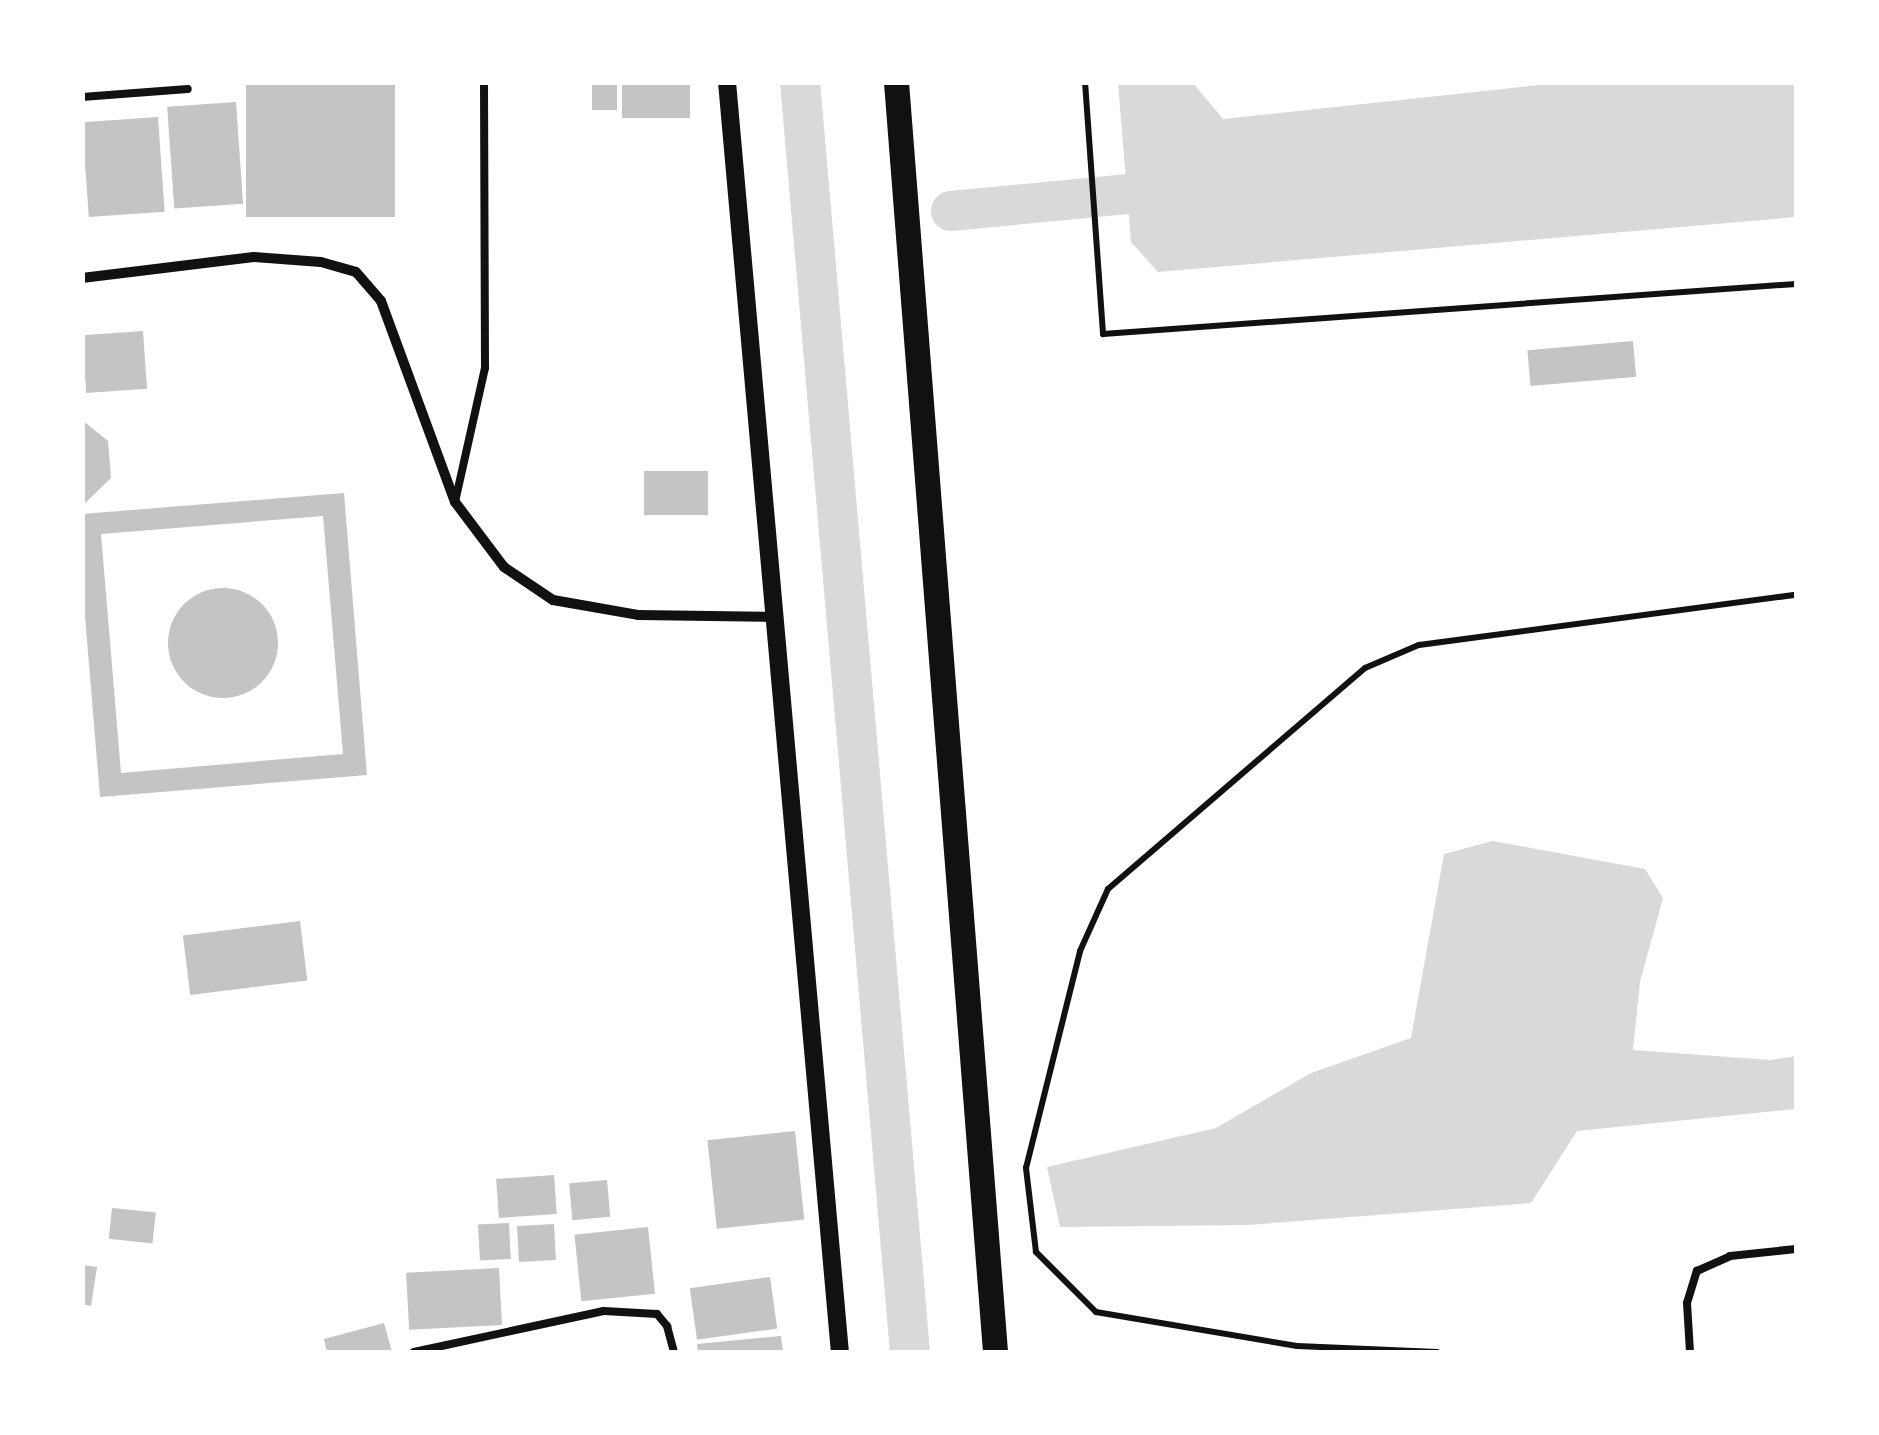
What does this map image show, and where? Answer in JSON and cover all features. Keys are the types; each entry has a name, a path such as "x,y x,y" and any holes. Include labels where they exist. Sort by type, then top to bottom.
{"main road":[{"path":"896,82 995,1352"}],"street":[{"path":"727,82 840,1352"},
{"path":"82,278 254,257 321,262 356,272 382,301 455,502 504,567 553,600 638,614 774,617"}],"lane":[{"path":"455,502 485,368 484,82"},
{"path":"82,97 188,89"},
{"path":"1690,1352 1687,1303 1697,1271 1730,1256 1796,1249"},
{"path":"414,1352 561,1317 638,1311 657,1314 667,1326 674,1352"}],"path":[{"path":"1085,82 1103,334 1796,284"},
{"path":"1437,1352 1297,1346 1096,1312 1036,1252 1026,1168 1080,951 1108,888 1365,668 1420,645 1796,595"}],"shaded area":[{"path":"1118,83 1193,83 1223,119 1559,83 1796,83 1796,217 1158,272 1131,242"},
{"path":"1493,841 1645,869 1663,898 1640,982 1633,1050 1770,1060 1796,1056 1796,1109 1577,1131 1531,1203 1248,1225 1060,1227 1047,1167 1216,1128 1311,1073 1411,1038 1444,854"}],"building":[{"path":"246,82 395,82 395,217 246,217"},
{"path":"592,82 617,82 617,110 592,110"},
{"path":"622,82 690,82 690,118 622,118"},
{"path":"236,102 243,204 174,209 167,107"},
{"path":"158,117 165,212 89,217 82,122"},
{"path":"143,331 147,389 86,393 82,335"},
{"path":"1633,341 1636,377 1531,386 1527,350"},
{"path":"82,420 108,441 111,478 82,506"},
{"path":"644,471 708,471 708,515 644,515"},
{"path":"344,493 367,775 100,797 82,580 82,514","holes":["323,516 343,754 121,773 101,534"]},
{"path":"223,588 244,592 262,604 274,622 278,643 274,664 262,682 244,694 223,698 202,694 184,682 172,664 168,643 172,622 184,604 202,592"},
{"path":"300,921 307,981 190,995 183,935"},
{"path":"795,1131 804,1220 717,1229 707,1140"},
{"path":"554,1175 557,1214 499,1218 496,1179"},
{"path":"607,1180 610,1217 572,1220 569,1183"},
{"path":"112,1208 156,1213 153,1243 109,1239"},
{"path":"509,1223 511,1259 480,1261 478,1225"},
{"path":"554,1224 556,1260 519,1262 517,1226"},
{"path":"648,1227 655,1294 581,1301 574,1235"},
{"path":"82,1265 97,1267 91,1306 82,1304"},
{"path":"499,1268 502,1325 409,1330 406,1273"},
{"path":"770,1277 777,1328 697,1340 690,1288"},
{"path":"384,1323 392,1352 327,1352 324,1339"},
{"path":"781,1336 783,1352 698,1352 697,1344"}],"waterway":[{"path":"800,82 910,1352"},
{"path":"951,211 1171,190"}]}
